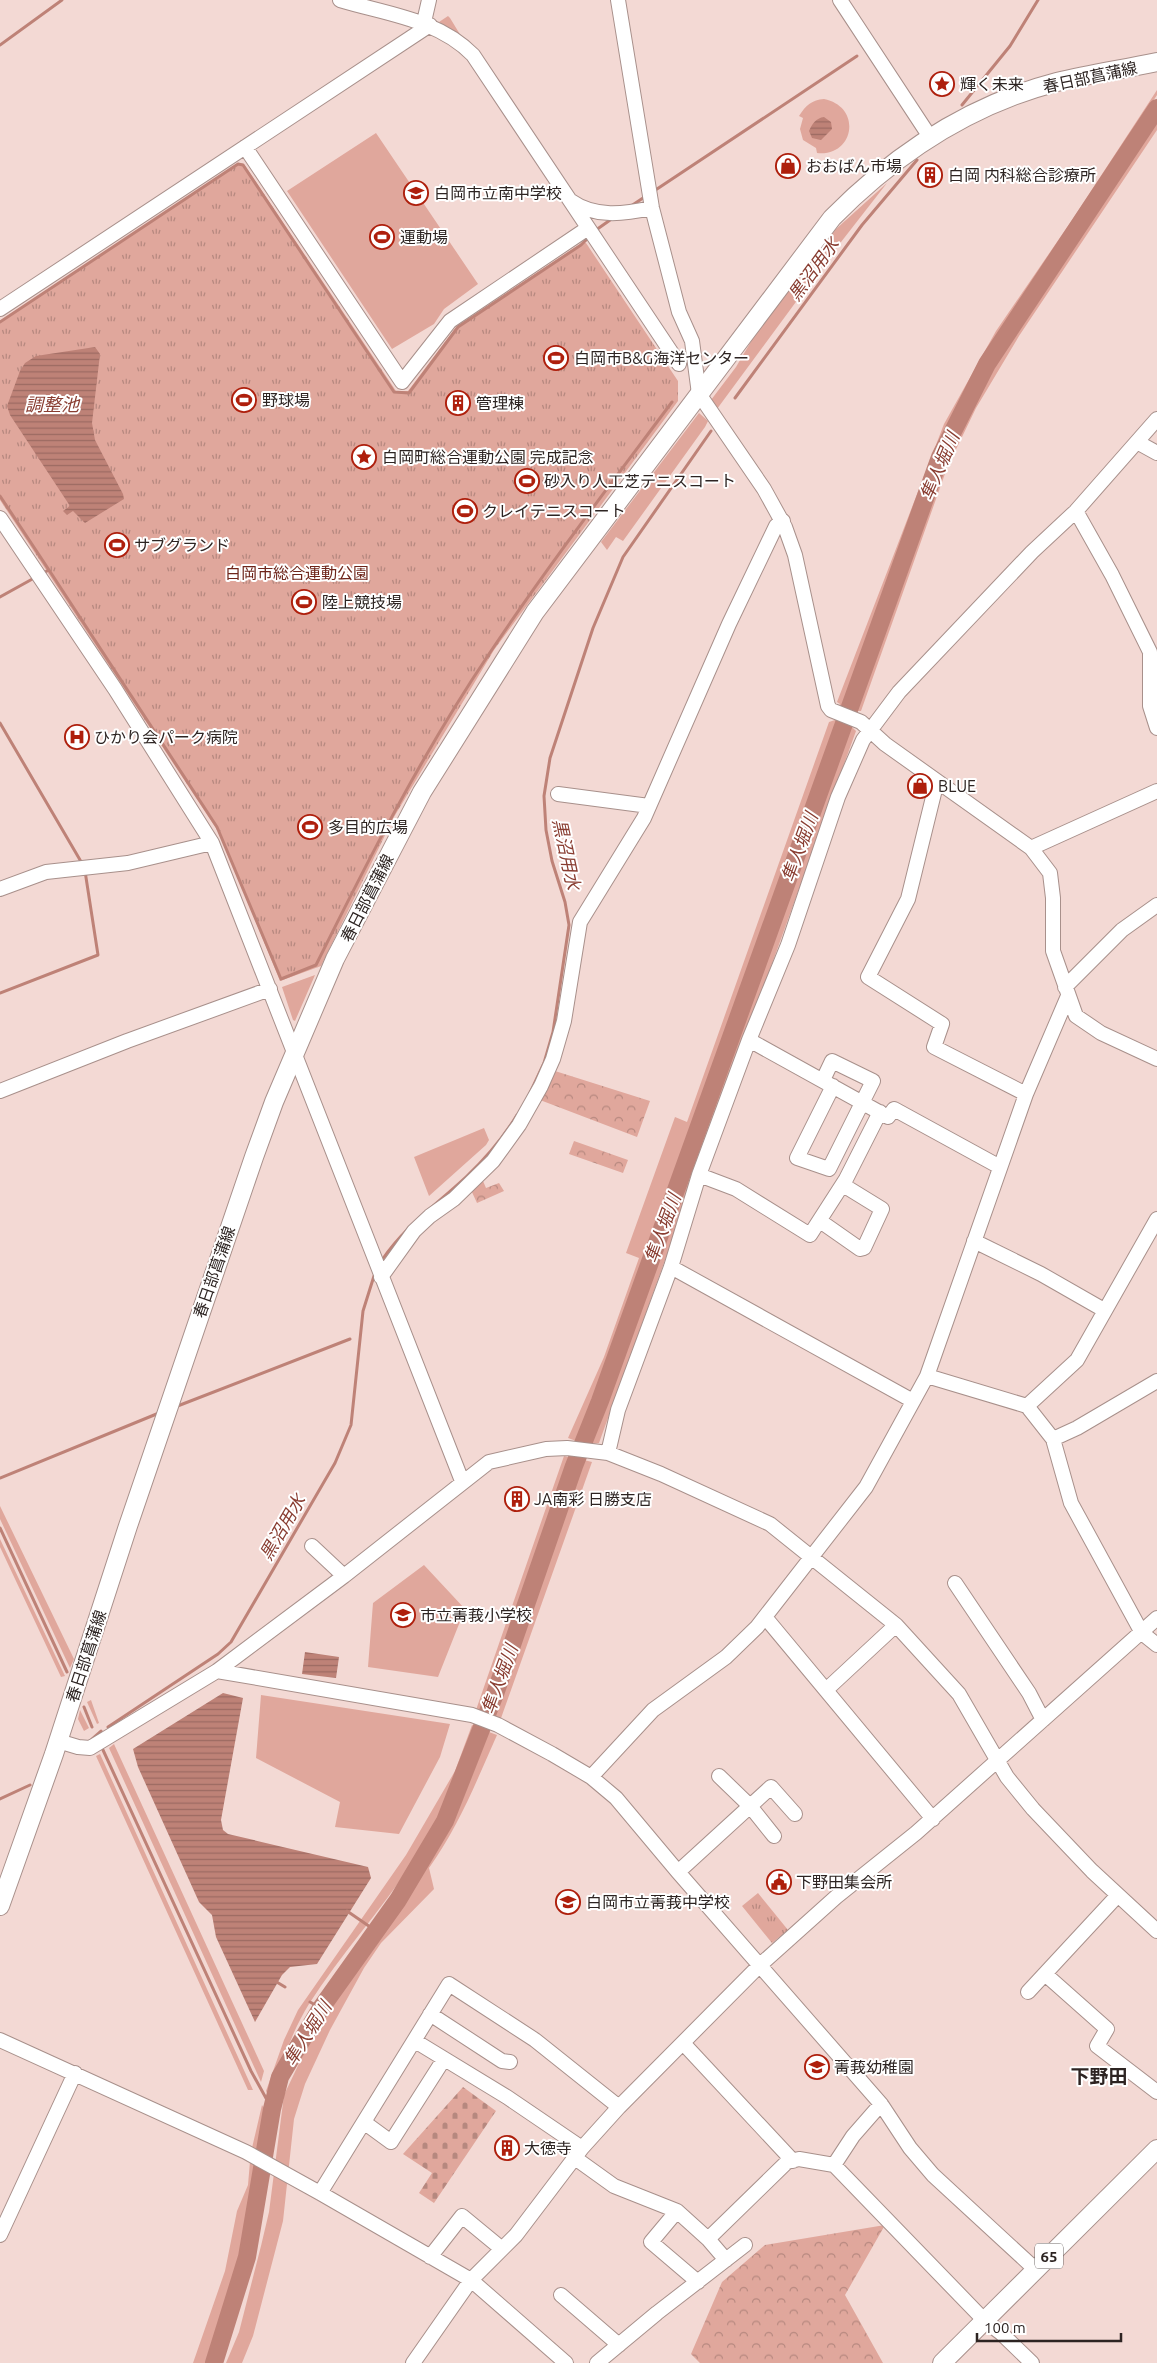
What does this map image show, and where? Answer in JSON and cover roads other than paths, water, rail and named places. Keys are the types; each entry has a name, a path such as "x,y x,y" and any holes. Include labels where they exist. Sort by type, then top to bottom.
{"main road":[{"name":"春日部菖蒲線","path":"0,1906 58,1741 128,1526 270,1111 335,959 422,792 476,703 535,612 832,218 863,186 947,126 1018,94 1057,82 1157,62"},
{"name":"65","path":"942,2363 1157,2149"}],"street":[{"path":"340,0 427,24 459,43 473,55 679,364"},
{"path":"427,24 429,0"},
{"path":"618,0 652,208 679,312 692,341 699,394 764,489 783,521 794,554 828,706 863,725 1031,848 1050,873 1053,898 1053,951 1076,1016 1101,1034 1157,1059"},
{"path":"840,0 930,137"},
{"path":"0,309 427,24"},
{"path":"245,147 402,382 450,320 588,228"},
{"path":"570,200 588,210 606,213 632,212 652,208"},
{"path":"603,1452 671,1267 699,1176 748,1040 788,945 863,725 899,692 950,637 1076,511 1157,420"},
{"path":"1137,442 1157,452"},
{"path":"1076,511 1112,575 1150,652 1150,706 1157,728"},
{"path":"0,518 120,698 212,843 462,1481"},
{"path":"381,1277 406,1240 418,1227 454,1199 493,1161 524,1118 541,1086 564,1021 580,922 632,840 649,806 729,624 776,526 783,521"},
{"path":"937,780 908,899 868,977 942,1024 934,1047 1026,1094"},
{"path":"1031,848 1157,791"},
{"path":"558,794 649,806"},
{"path":"0,889 46,872 128,863 212,843"},
{"path":"591,1777 653,1710 726,1657 765,1617 866,1487 927,1376 1026,1094 1066,991 1122,930 1157,905"},
{"path":"0,1091 127,1041 270,989"},
{"path":"748,1040 880,1112 888,1116 894,1109 1000,1167"},
{"path":"832,1061 872,1081 861,1102 830,1169 797,1158 828,1083 832,1061"},
{"path":"699,1176 736,1189 810,1235 842,1184 880,1112"},
{"path":"820,1221 860,1249 864,1248 882,1209 842,1184"},
{"path":"1027,1406 1077,1360 1157,1219"},
{"path":"974,1241 1041,1274 1104,1310"},
{"path":"671,1267 913,1401"},
{"path":"927,1376 1027,1406 1053,1439 1071,1503 1142,1633 1157,1645"},
{"path":"1053,1439 1077,1428 1157,1381"},
{"path":"58,1741 78,1747 90,1748 217,1670 344,1576 462,1481 490,1462 503,1457 546,1449 567,1448 603,1452 669,1478 770,1524 896,1625 959,1694 1007,1777 1033,1808 1157,1932"},
{"path":"312,1546 344,1576"},
{"path":"955,1583 1028,1693 1043,1720"},
{"path":"765,1617 933,1818"},
{"path":"413,2363 471,2280 516,2236 578,2153 619,2107 759,1966 836,1897 933,1818 1157,1618"},
{"path":"826,1690 896,1625"},
{"path":"217,1670 477,1717 498,1725 591,1777 616,1798 759,1966 881,2104 910,2148 932,2175 1035,2269"},
{"path":"719,1776 750,1806 774,1836"},
{"path":"678,1872 772,1787 795,1814"},
{"path":"1028,1992 1118,1895"},
{"path":"1045,1974 1107,2029 1096,2046 1157,2092"},
{"path":"320,2193 365,2123 449,1984 535,2040 619,2107"},
{"path":"430,2014 502,2061 510,2062"},
{"path":"0,2040 246,2152 320,2193 471,2280 566,2363"},
{"path":"415,2041 507,2097 578,2153 614,2186 677,2211 708,2239 726,2260"},
{"path":"683,2043 793,2161"},
{"path":"365,2123 391,2142 444,2059"},
{"path":"0,2235 75,2073"},
{"path":"834,2165 853,2136 881,2104"},
{"path":"708,2239 777,2170 799,2159 834,2165 985,2321 1001,2333 1032,2363"},
{"path":"677,2211 651,2242 698,2282"},
{"path":"430,2257 462,2216 502,2249"},
{"path":"597,2363 745,2246"},
{"path":"561,2295 619,2344"}],"water":[{"path":"824,117 831,122 832,129 821,140 812,138 809,131 811,126 817,120"},
{"name":"調整池","path":"95,347 100,354 92,423 95,440 124,499 85,523 73,511 67,515 63,511 70,506 10,415 7,406 20,371 25,363 36,356"},
{"path":"305,1652 339,1657 336,1678 302,1674"},
{"path":"223,1693 243,1698 221,1820 223,1830 228,1834 368,1867 371,1878 317,1964 290,1967 282,1975 255,2022 216,1937 212,1915 199,1902 138,1767 133,1749"}],"waterway":[{"path":"0,45 62,0"},
{"name":"黒沼用水","path":"962,105 1010,46 1038,0"},
{"path":"654,191 857,56"},
{"name":"隼人堀川","path":"214,2363 247,2257 272,2109 280,2077 321,2008 398,1900 445,1821 495,1694 574,1466 600,1401 940,457 987,364 1157,108"},
{"name":"黒沼用水","path":"735,398 862,225 917,160"},
{"path":"0,322 238,164 243,165 394,392 409,393 458,327 581,245 590,236"},
{"path":"631,206 646,196"},
{"path":"596,230 613,218"},
{"path":"49,570 217,827 281,979 316,965 419,767 465,691 556,558 672,402"},
{"name":"黒沼用水","path":"530,1093 544,1063 553,1032 569,925 565,902 552,861 546,830 544,796 550,758 593,628 623,557 711,431"},
{"path":"0,496 49,570 41,574"},
{"path":"0,597 36,577"},
{"path":"0,723 83,865"},
{"path":"0,993 98,955 85,871"},
{"name":"黒沼用水","path":"382,1260 411,1226 480,1163 500,1140 517,1115"},
{"name":"黒沼用水","path":"108,1727 218,1654 231,1642 335,1463 351,1425 363,1311 374,1276"},
{"path":"175,1407 350,1339"},
{"path":"0,1478 159,1413"},
{"path":"0,1528 67,1672"},
{"path":"84,1707 92,1727"},
{"name":"黒沼用水","path":"92,1739 101,1731"},
{"path":"103,1750 251,2071 272,2109"},
{"name":"黒沼用水","path":"0,1799 30,1785"},
{"path":"347,1911 376,1931"},
{"path":"275,1981 285,1987"},
{"path":"310,2002 321,2008"}],"place":[{"name":"輝く未来","path":"942,84"},
{"name":"おおばん市場","path":"788,166"},
{"name":"白岡 内科総合診療所","path":"930,175"},
{"name":"白岡市立南中学校","path":"416,193"},
{"name":"運動場","path":"382,237"},
{"name":"白岡市B&G海洋センター","path":"556,358"},
{"name":"野球場","path":"244,400"},
{"name":"管理棟","path":"458,403"},
{"name":"白岡町総合運動公園 完成記念","path":"364,457"},
{"name":"砂入り人工芝テニスコート","path":"527,481"},
{"name":"クレイテニスコート","path":"465,511"},
{"name":"サブグランド","path":"117,545"},
{"name":"陸上競技場","path":"304,602"},
{"name":"ひかり会パーク病院","path":"77,737"},
{"name":"BLUE","path":"920,786"},
{"name":"多目的広場","path":"310,827"},
{"name":"JA南彩 日勝支店","path":"517,1499"},
{"name":"市立菁莪小学校","path":"403,1615"},
{"name":"下野田集会所","path":"779,1882"},
{"name":"白岡市立菁莪中学校","path":"568,1902"},
{"name":"菁莪幼稚園","path":"817,2067"},
{"name":"大徳寺","path":"507,2148"}],"district":[{"name":"下野田","path":"1099,2076"}],"park label":[{"name":"白岡市総合運動公園","path":"297,573"}]}
